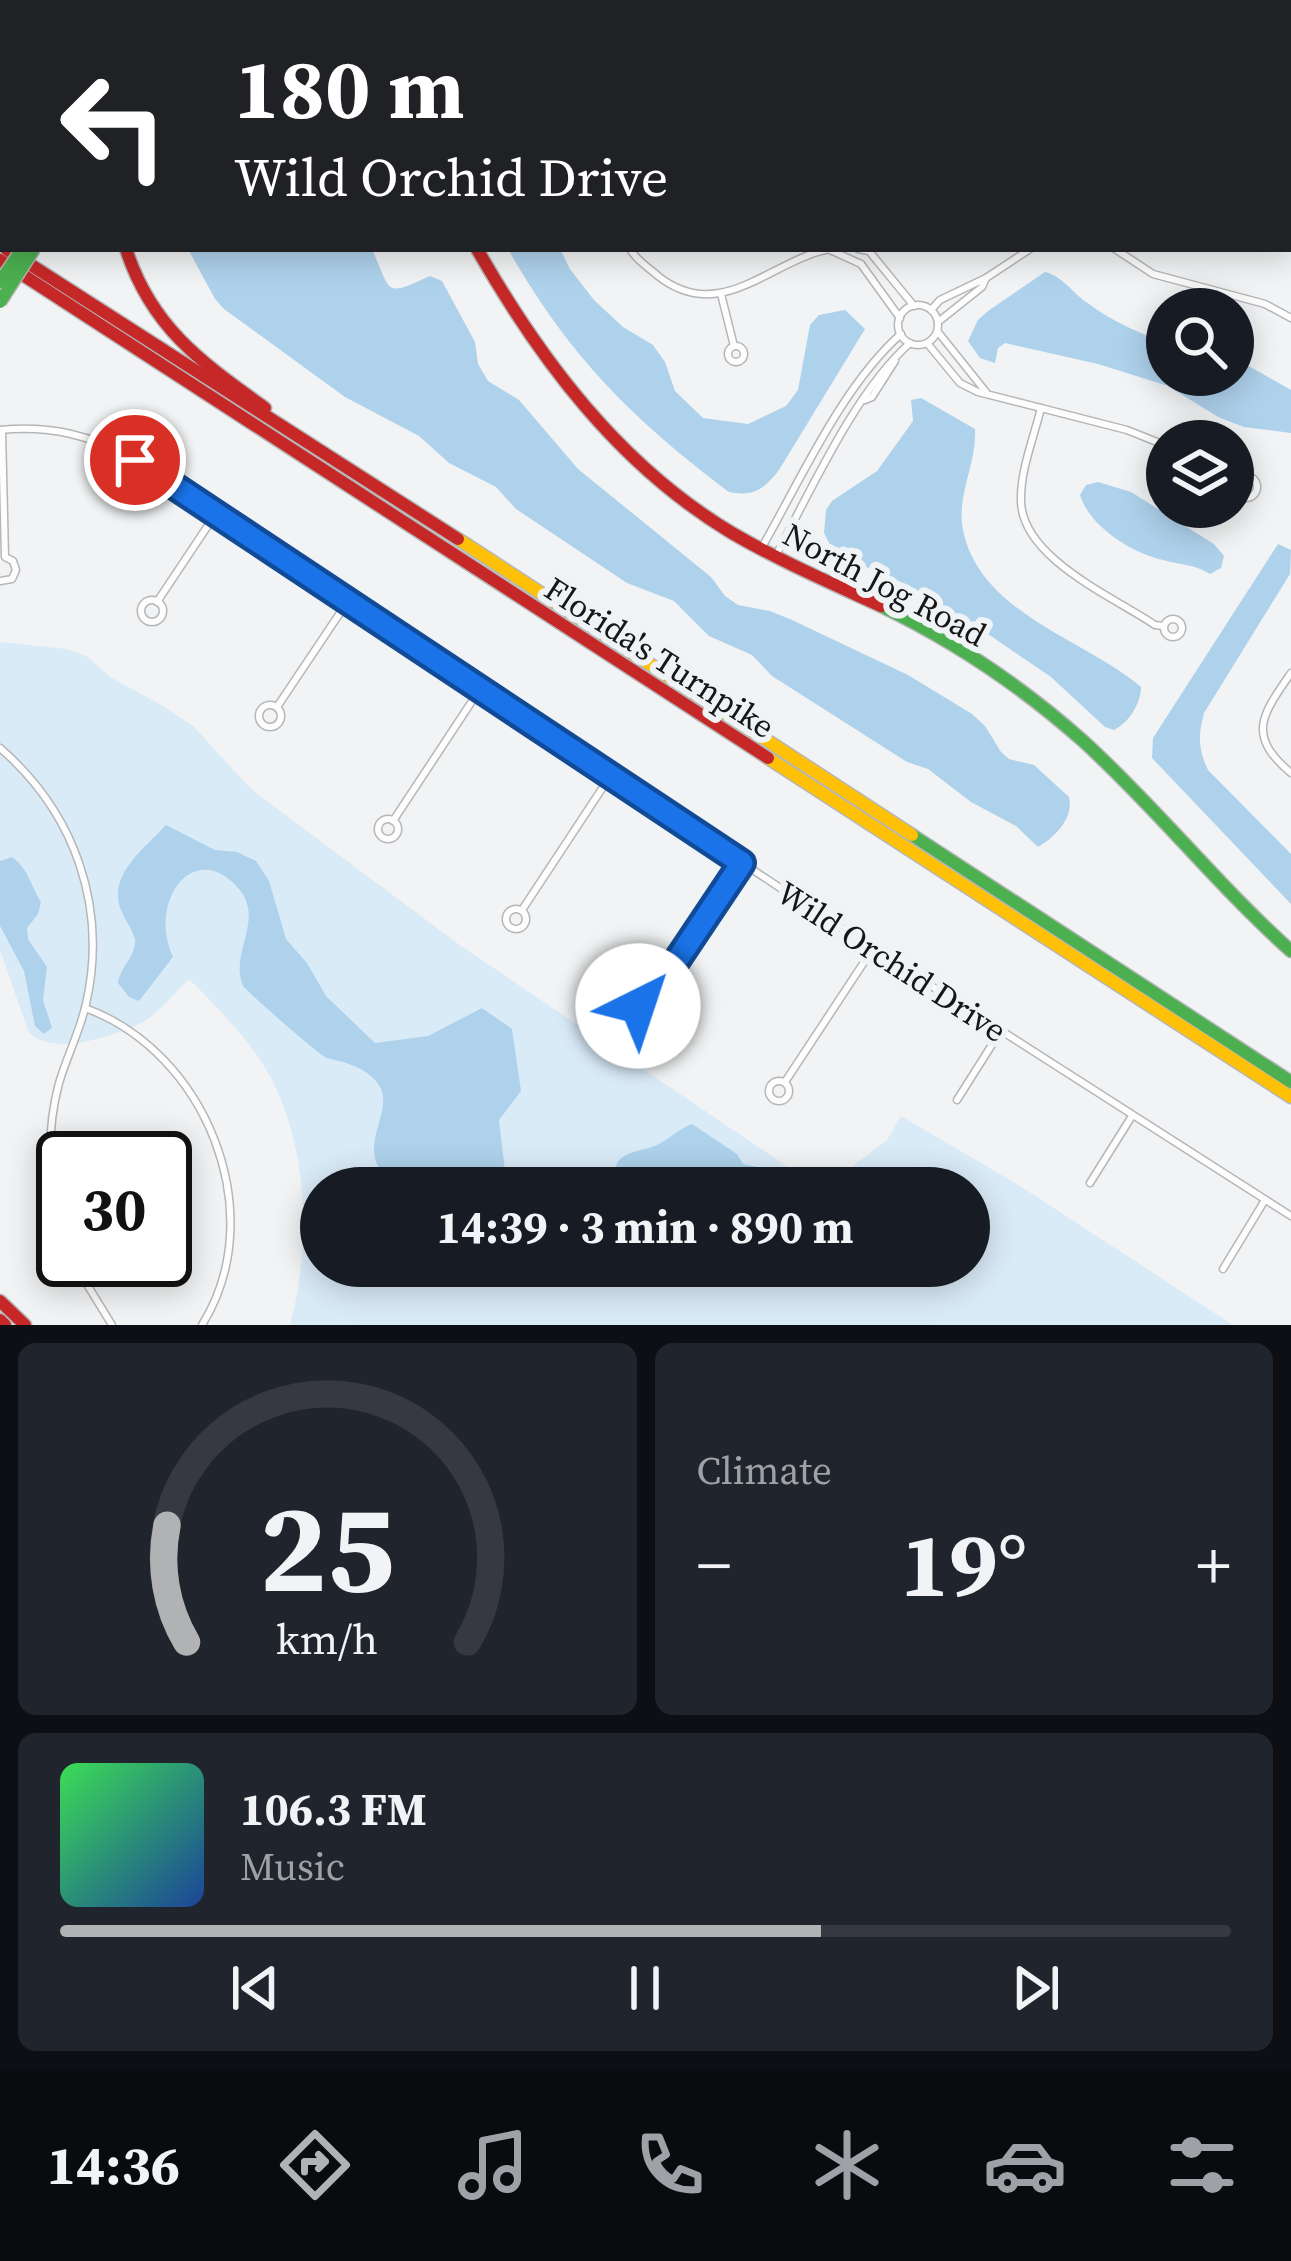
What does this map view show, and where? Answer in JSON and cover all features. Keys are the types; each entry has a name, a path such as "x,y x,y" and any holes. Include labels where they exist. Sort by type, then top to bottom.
{"main road":[{"name":"Florida's Turnpike","path":"11,252 1291,1082"},
{"path":"0,282 20,252"},
{"path":"0,302 32,252"},
{"path":"127,252 141,293 165,331 309,442"},
{"name":"North Jog Road","path":"479,252 537,347 623,448 683,500 761,549 938,636 1052,715 1290,949"},
{"name":"Florida's Turnpike","path":"0,260 1291,1097"},
{"path":"0,1301 25,1325"}],"street":[{"path":"632,252 673,287 721,294 745,288 812,252"},
{"path":"835,252 861,264 900,318 901,334 910,343"},
{"path":"861,264 869,252"},
{"path":"872,252 914,306 931,310 938,322 928,343"},
{"path":"931,310 940,300 1025,252"},
{"path":"1120,252 1153,274 1265,304 1291,318"},
{"path":"938,322 982,287 986,278"},
{"path":"721,294 734,346"},
{"path":"900,318 914,306"},
{"path":"937,332 988,395"},
{"path":"761,549 846,403 884,349 901,334"},
{"path":"775,556 865,400 872,397 910,343 928,343"},
{"path":"928,343 960,383 988,395 1146,436"},
{"path":"1041,408 1021,497 1023,519 1033,539 1048,555 1163,626"},
{"name":"Wild Orchid Drive","path":"1,430 58,429 112,446 873,950 1291,1216"},
{"path":"0,581 12,579 16,570 13,561 2,558 1,430"},
{"path":"158,602 216,514"},
{"path":"277,707 348,601"},
{"path":"1291,673 1261,728 1270,756 1291,773"},
{"path":"393,821 480,688"},
{"path":"0,748 49,800 74,848 88,890 93,945 85,1008 59,1084 51,1131"},
{"path":"522,910 611,776"},
{"path":"653,996 742,863"},
{"path":"785,1082 873,950"},
{"path":"85,1008 123,1026 159,1054 190,1090 213,1133 225,1179 229,1232 216,1297 202,1325"},
{"path":"957,1100 1000,1032"},
{"path":"1090,1183 1132,1116"},
{"path":"1223,1269 1265,1200"},
{"path":"89,1287 112,1325"}],"shaded area":[{"path":"0,642 67,649 88,657 110,677 193,726 251,789 461,946 788,1167 300,1167 300,1177 293,1139 272,1080 234,1026 189,979 139,1024 82,1042 53,1043 29,1033 0,950"},
{"path":"901,1116 988,1167 852,1167 887,1140"},
{"path":"990,1168 1233,1325 290,1325 300,1272 300,1287 990,1287"}],"water":[{"path":"190,252 373,252 391,287 430,276 442,281 475,342 478,364 488,381 519,400 578,469 711,577 738,605 792,620 908,675 972,714 1009,759 1034,765 1069,797 1062,826 1038,847 1016,826 971,802 928,769 907,762 772,676 752,655 709,636 674,601 627,583 516,509 496,487 449,463 419,436 345,397 215,299"},
{"path":"510,252 562,252 594,300 623,327 653,345 675,391 703,418 748,424 786,406 798,390 810,325 819,315 845,310 865,329 774,477 752,492 729,492 632,411 579,353"},
{"path":"1045,272 1057,277 1107,316 1146,335 1146,379 1005,343 998,348 995,363 980,358 968,341 988,311"},
{"path":"1254,369 1291,390 1291,433 1254,428 1254,420 1218,417 1184,396 1254,396"},
{"path":"921,398 975,429 963,530 973,559 990,583 1037,622 1141,687 1133,712 1114,730 1051,677 985,632 910,586 834,553 824,533 826,510 877,471 913,421 911,400"},
{"path":"1098,482 1131,492 1146,501 1146,528 1188,528 1224,556 1221,568 1210,574 1126,545 1085,507 1080,495 1086,485"},
{"path":"1278,544 1291,550 1290,574 1204,713 1200,742 1208,770 1291,854 1291,904 1152,758 1153,738"},
{"path":"166,825 215,850 237,852 256,861 269,881 286,939 326,996 375,1043 428,1036 482,1008 512,1029 521,1091 499,1120 505,1167 379,1167 374,1145 382,1091 365,1072 322,1055 243,986 240,961 249,913 239,889 222,875 206,870 180,882 166,915 173,957 139,1001 129,997 118,983 135,939 118,892 132,860"},
{"path":"12,857 26,872 41,902 27,928 28,939 47,967 43,1000 52,1028 44,1034 35,1026 24,971 0,926 0,861"},
{"path":"692,1124 737,1154 743,1164 758,1167 616,1167 624,1156 657,1145"}],"traffic: fast":[{"path":"0,282 20,252"},
{"path":"0,302 32,252"},
{"path":"881,606 961,650 1059,720 1291,951"},
{"path":"912,835 1291,1082"}],"traffic: slow":[{"path":"458,539 912,835"},
{"path":"768,758 1291,1097"}],"traffic: jam":[{"path":"11,252 458,539"},
{"path":"127,252 164,321 199,358 265,408"},
{"path":"479,252 556,370 586,408 654,476 732,533 881,606"},
{"path":"0,260 768,758"},
{"path":"0,1301 25,1325"},
{"path":"0,1320 5,1325"}],"route":[{"path":"135,460 742,863 653,996 642,996 638,1006"}]}
